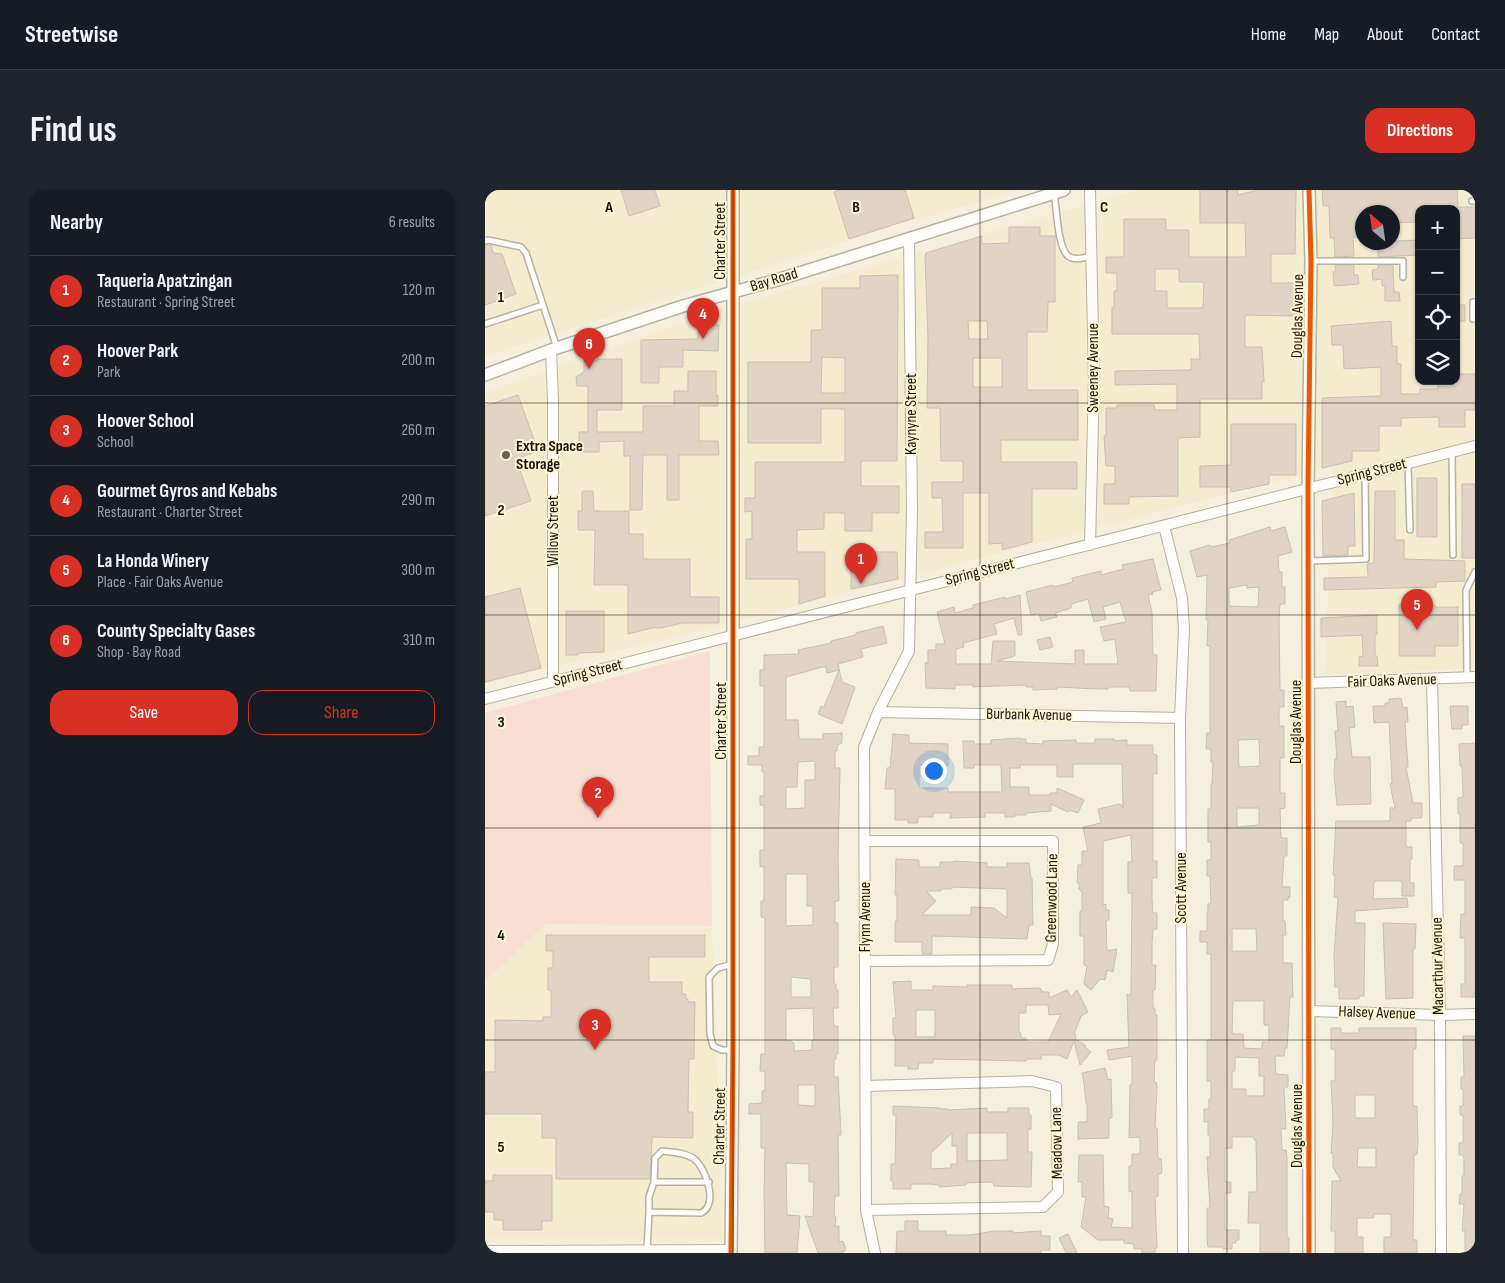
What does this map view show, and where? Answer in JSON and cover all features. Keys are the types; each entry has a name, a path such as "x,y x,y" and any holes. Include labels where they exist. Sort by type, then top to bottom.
{"street":[{"name":"Charter Street","path":"731,1252 733,1050 733,190"},
{"name":"Sweeney Avenue","path":"1090,190 1094,381 1090,545"},
{"name":"Douglas Avenue","path":"1309,190 1311,261 1308,488 1309,1253"},
{"name":"Bay Road","path":"485,375 554,349 658,314 1059,192"},
{"name":"Kaynyne Street","path":"909,239 911,589"},
{"name":"Willow Street","path":"553,681 554,349"},
{"name":"Spring Street","path":"485,699 1475,446"},
{"name":"Scott Avenue","path":"1164,526 1182,598 1184,629 1180,718 1183,1253"},
{"name":"Flynn Avenue","path":"875,1253 866,1210 864,747 909,651 911,589"},
{"name":"Fair Oaks Avenue","path":"1309,683 1471,678"},
{"name":"Macarthur Avenue","path":"1432,679 1440,1015 1441,1253"},
{"name":"Burbank Avenue","path":"879,712 1180,718"},
{"name":"Greenwood Lane","path":"865,841 1053,841 1053,944 1048,960 865,961"},
{"name":"Halsey Avenue","path":"1310,1011 1440,1015 1475,1014"},
{"name":"Meadow Lane","path":"866,1086 1032,1082 1056,1087 1058,1192 1043,1207 866,1210"},
{"path":"485,1251 647,1250 731,1252"}],"lane":[{"path":"1059,192 1061,245 1068,256 1077,259 1092,256"},
{"path":"485,241 488,240 521,248 526,253 543,305 554,349"},
{"path":"1311,261 1403,261 1403,277"},
{"path":"1475,302 1473,302 1473,319 1475,320"},
{"path":"485,324 543,305"},
{"path":"1452,452 1453,555"},
{"path":"1408,464 1410,530"},
{"path":"1309,561 1366,560 1365,474"},
{"path":"1471,678 1466,590 1475,572"},
{"path":"733,964 719,968 709,977 710,1034 713,1046 723,1050 733,1050"},
{"path":"647,1250 649,1196 654,1182 655,1158 662,1151 685,1154 695,1159 702,1167 709,1182 709,1207 707,1210 701,1213 649,1212"},
{"path":"654,1182 709,1182"}],"shaded area":[{"path":"485,190 1019,190 895,226 485,356"},
{"path":"1139,190 1475,190 1475,668 1325,675 1332,467 719,626 485,684 485,393 715,311"},
{"path":"710,651 712,926 546,924 485,981 485,713"},
{"path":"546,924 712,926 723,1239 485,1239 485,981"}],"building":[{"path":"621,190 655,190 660,206 629,216"},
{"path":"839,190 905,190 914,218 849,239 834,192"},
{"path":"1200,190 1238,190 1238,195 1258,190 1296,190 1295,254 1271,254 1271,283 1296,283 1296,316 1245,315 1245,347 1262,347 1264,382 1262,382 1262,399 1200,399 1200,437 1178,438 1178,496 1129,497 1129,504 1104,504 1104,484 1115,484 1115,466 1106,466 1104,436 1106,436 1106,408 1117,408 1117,405 1154,405 1155,410 1177,410 1177,384 1115,385 1115,371 1191,370 1191,359 1200,359 1199,334 1112,334 1112,308 1114,307 1114,291 1117,291 1117,273 1106,273 1106,257 1124,257 1124,219 1166,219 1166,230 1189,230 1189,257 1246,257 1245,223 1200,223","holes":["1155,269 1179,269 1179,282 1204,282 1203,308 1167,308 1167,291 1155,291"]},
{"path":"1322,190 1457,190 1458,205 1415,205 1415,222 1400,223 1400,205 1355,205 1354,256 1335,257 1334,238 1330,238 1329,206 1323,206"},
{"path":"1460,207 1475,207 1475,238 1460,239"},
{"path":"1009,227 1040,227 1040,236 1055,236 1055,302 1048,302 1047,332 1027,332 1027,390 1078,390 1078,440 1001,440 1001,462 1077,462 1077,489 1032,489 1032,542 1002,550 1002,543 989,544 989,493 963,493 963,548 925,548 925,532 943,532 942,498 932,498 932,482 963,482 963,461 941,461 940,408 927,408 926,253 982,236 982,244 1009,243","holes":["968,321 987,321 988,339 969,339","973,358 1002,358 1002,387 973,387"]},
{"path":"1415,240 1415,255 1378,257 1378,250 1400,250 1400,241"},
{"path":"485,245 491,245 493,253 502,254 516,294 485,305"},
{"path":"1335,265 1354,265 1354,275 1358,275 1359,284 1334,286 1333,272 1336,272"},
{"path":"1378,265 1393,265 1394,292 1399,292 1400,301 1385,301 1385,286 1382,286 1382,279 1373,280 1372,270 1378,269"},
{"path":"898,275 897,461 861,461 861,486 899,486 899,513 872,513 872,531 845,531 845,513 824,513 824,529 797,530 797,552 825,552 825,596 799,604 799,579 746,579 746,539 752,539 752,511 745,512 745,498 755,498 755,462 845,462 845,409 821,409 821,443 748,443 748,362 811,362 811,330 822,330 822,288 860,288 860,276","holes":["822,357 845,358 845,393 821,393"]},
{"path":"1460,305 1465,305 1465,321 1460,321"},
{"path":"714,319 714,325 719,325 718,351 683,350 683,367 659,367 659,383 641,383 641,340 698,339 698,323"},
{"path":"1391,321 1392,346 1397,346 1397,364 1401,364 1401,394 1420,394 1420,389 1438,389 1438,385 1460,385 1460,374 1475,374 1475,410 1465,410 1465,427 1439,427 1439,417 1401,418 1401,426 1379,426 1379,451 1352,451 1352,461 1322,468 1322,398 1381,396 1381,367 1344,369 1343,345 1332,345 1331,326"},
{"path":"597,359 622,359 622,410 597,410 597,432 643,432 643,406 674,406 674,391 688,391 688,371 716,371 718,406 699,406 699,441 718,441 719,455 679,455 679,500 667,500 667,455 643,455 642,510 630,510 630,456 624,456 624,441 599,442 599,452 579,452 579,432 588,432 588,386 577,386 576,377 584,372 584,361 597,361"},
{"name":"Extra Space Storage","path":"518,395 538,451 516,459 531,501 485,516 485,406"},
{"path":"1231,424 1296,424 1296,475 1269,475 1269,484 1231,492 1231,487 1200,487 1200,466 1231,465"},
{"path":"1417,478 1437,478 1437,537 1417,537"},
{"path":"1462,484 1475,484 1475,558 1462,558"},
{"path":"582,491 593,491 594,511 629,511 629,534 643,534 643,559 690,559 690,597 719,597 719,623 682,623 628,634 628,585 594,585 595,530 578,530 578,511 582,511"},
{"path":"1375,491 1395,491 1395,540 1404,540 1404,559 1465,561 1465,581 1436,582 1436,587 1324,590 1324,578 1368,577 1367,564 1374,563"},
{"path":"1354,493 1355,546 1348,546 1348,555 1323,556 1322,501"},
{"path":"1270,527 1271,531 1285,527 1292,552 1278,556 1279,572 1282,572 1282,587 1285,587 1285,604 1280,604 1279,619 1280,690 1284,690 1284,707 1279,707 1279,726 1284,726 1284,758 1280,758 1280,793 1285,793 1285,808 1280,809 1281,838 1287,838 1287,856 1284,856 1282,887 1290,887 1290,897 1288,897 1288,900 1283,900 1283,921 1285,921 1286,935 1283,935 1283,963 1292,963 1293,997 1290,997 1287,1048 1285,1048 1284,1056 1275,1056 1276,1074 1288,1075 1288,1087 1284,1089 1286,1129 1281,1129 1282,1150 1286,1150 1287,1156 1287,1238 1289,1238 1289,1253 1260,1253 1260,1223 1248,1223 1249,1192 1257,1192 1256,1140 1254,1140 1254,1137 1232,1137 1232,1148 1225,1148 1225,1182 1231,1182 1231,1193 1225,1193 1225,1230 1239,1230 1239,1240 1236,1240 1236,1243 1232,1243 1232,1249 1223,1249 1223,1247 1208,1247 1207,1239 1207,1208 1210,1208 1207,1157 1210,1157 1210,1135 1208,1135 1208,1122 1204,1122 1204,1109 1209,1109 1209,1099 1211,1099 1211,1081 1207,1081 1207,1040 1211,1040 1211,954 1207,954 1207,942 1200,942 1200,931 1207,931 1208,904 1211,904 1210,876 1207,876 1207,860 1211,860 1211,842 1208,842 1208,809 1211,809 1213,762 1211,762 1211,749 1206,749 1207,733 1210,733 1210,646 1207,646 1208,620 1206,620 1207,575 1197,577 1190,551 1210,545 1211,547 1230,543 1229,540","holes":["1247,585 1247,588 1259,587 1258,607 1229,606 1229,588","1259,739 1260,766 1239,767 1238,740","1237,808 1259,808 1259,825 1237,827","1232,929 1256,929 1257,951 1232,951","1233,1001 1264,1001 1264,1025 1269,1025 1269,1042 1262,1042 1262,1049 1244,1048 1243,1034 1232,1034","1235,1057 1259,1058 1259,1076 1264,1076 1264,1096 1246,1096 1246,1089 1232,1089 1232,1071 1235,1071"]},
{"path":"859,547 871,548 871,552 897,552 898,579 851,589 851,555 854,550 859,550"},
{"path":"1153,559 1161,590 1148,595 1152,613 1153,655 1157,655 1156,691 1130,691 1129,687 1097,689 1057,687 1057,689 1033,690 1033,687 1026,687 1026,685 973,687 973,685 955,685 955,689 926,688 925,663 928,663 928,650 936,650 936,644 945,644 937,612 954,607 955,613 973,608 973,605 1020,595 1022,635 1018,635 1014,618 994,624 997,634 963,643 964,647 956,649 956,664 991,664 993,641 1015,641 1015,656 997,661 1075,664 1075,650 1084,650 1084,664 1118,664 1115,639 1104,641 1100,627 1126,622 1120,602 1103,607 1106,619 1094,622 1088,599 1071,604 1071,608 1055,613 1057,617 1041,621 1039,613 1031,615 1026,592 1073,582 1072,578 1101,571 1101,575 1123,569 1122,565"},
{"path":"520,588 541,668 485,682 485,597"},
{"path":"1399,605 1458,607 1458,646 1435,646 1435,656 1399,656"},
{"path":"566,611 604,611 604,652 566,655"},
{"path":"1377,615 1375,656 1377,656 1378,666 1359,666 1359,657 1363,656 1362,635 1321,637 1321,618"},
{"path":"883,626 887,643 861,649 863,657 838,664 842,682 855,687 842,724 818,714 821,706 824,707 839,670 827,673 826,667 822,667 786,677 786,720 798,720 799,739 823,739 823,734 842,733 842,743 837,745 837,751 835,751 835,768 840,768 839,901 835,901 835,923 838,923 838,967 834,967 834,984 836,984 836,990 838,990 838,1008 833,1008 834,1026 838,1026 838,1054 836,1054 836,1059 834,1059 834,1077 838,1077 841,1135 838,1135 839,1196 835,1196 834,1217 836,1217 835,1226 839,1226 839,1242 843,1241 846,1250 843,1253 818,1253 805,1216 813,1217 814,1182 809,1182 809,1164 786,1163 787,1215 800,1216 797,1253 765,1253 765,1148 761,1148 761,1114 749,1114 749,1104 762,1103 762,1091 765,1091 765,1071 760,1071 761,1054 765,1054 765,918 761,917 761,901 764,901 764,866 760,867 760,850 764,850 764,805 760,805 760,796 764,796 764,772 762,772 762,765 748,765 748,756 759,756 759,747 764,747 764,686 760,686 760,670 764,670 764,655 799,654 798,650 831,643 831,641 856,635 856,633","holes":["815,761 815,780 805,780 805,808 786,809 786,787 797,787 798,762","786,874 807,874 807,906 813,906 813,925 786,926","791,977 811,979 811,997 791,997","813,1008 814,1040 812,1040 812,1050 794,1051 794,1043 786,1041 786,1009","798,1085 815,1085 815,1106 798,1105"]},
{"path":"1050,637 1053,647 1040,650 1037,640"},
{"path":"1401,698 1403,708 1407,707 1408,722 1405,722 1408,767 1406,767 1413,803 1422,803 1422,818 1411,818 1411,821 1406,821 1406,847 1412,847 1410,883 1414,883 1414,896 1402,896 1402,881 1374,881 1373,899 1407,898 1408,907 1355,911 1355,923 1365,923 1364,996 1359,996 1359,999 1339,999 1339,987 1335,987 1334,956 1338,897 1334,897 1335,875 1333,875 1336,821 1390,821 1390,808 1395,808 1390,784 1392,783 1389,722 1374,723 1373,706 1385,706 1385,703 1389,703 1389,699"},
{"path":"1346,701 1346,707 1353,706 1355,727 1349,728 1352,757 1370,757 1371,804 1337,805 1334,774 1335,759 1337,759 1335,731 1338,731 1336,702"},
{"path":"1450,706 1468,706 1468,725 1462,725 1462,729 1452,729"},
{"path":"893,734 909,735 909,743 948,744 948,765 919,765 919,788 948,788 948,792 1002,792 1001,765 974,765 974,768 964,768 963,741 974,741 974,744 991,744 991,740 1020,738 1026,739 1026,743 1043,744 1043,741 1076,740 1076,743 1095,743 1095,739 1114,739 1114,741 1127,740 1127,745 1153,745 1153,754 1157,755 1157,774 1153,774 1153,861 1157,861 1157,878 1152,878 1153,913 1157,913 1157,929 1153,929 1152,944 1152,965 1156,965 1153,1008 1155,1008 1155,1015 1157,1015 1157,1060 1155,1060 1154,1082 1156,1082 1157,1087 1155,1128 1157,1128 1158,1159 1161,1159 1162,1170 1161,1174 1158,1174 1158,1196 1155,1197 1157,1248 1155,1248 1155,1253 1142,1253 1142,1249 1134,1249 1134,1244 1124,1243 1124,1240 1098,1240 1081,1227 1086,1197 1082,1197 1082,1182 1078,1182 1079,1155 1103,1155 1104,1206 1109,1207 1108,1218 1113,1219 1111,1227 1132,1228 1132,1191 1129,1192 1129,1166 1132,1166 1132,1154 1140,1154 1140,1137 1129,1138 1132,1056 1109,1060 1107,1050 1129,1047 1127,994 1131,995 1132,893 1128,893 1128,862 1132,862 1131,835 1103,841 1103,905 1106,904 1106,910 1109,910 1109,920 1106,920 1107,951 1117,949 1113,972 1107,970 1105,980 1100,979 1091,990 1084,984 1087,966 1084,965 1084,936 1080,936 1082,892 1079,889 1079,883 1077,883 1078,865 1082,865 1082,851 1088,851 1083,827 1101,823 1098,809 1120,804 1123,808 1122,764 1073,764 1073,777 1057,777 1057,765 1020,765 1020,768 1010,768 1010,787 1029,787 1029,795 1050,795 1050,793 1057,793 1057,788 1084,800 1078,813 1069,810 1068,812 1051,804 1051,811 1026,813 1026,815 1015,815 1015,817 1005,817 1005,813 985,813 985,817 950,818 951,813 933,813 933,817 918,817 918,823 908,823 908,820 895,820 895,789 885,789 887,768 890,768"},
{"path":"1475,743 1475,997 1461,997 1461,984 1465,984 1465,938 1460,938 1461,914 1465,914 1465,880 1454,880 1454,866 1463,866 1463,843 1460,843 1460,814 1458,814 1458,798 1463,797 1459,744"},
{"path":"896,859 919,860 919,867 940,867 940,862 954,861 987,863 987,867 1007,867 1007,863 1029,863 1032,878 1033,925 1029,925 1027,939 932,936 932,954 922,954 922,942 895,942 897,895 895,895","holes":["952,887 1007,889 1007,918 994,908 971,907 971,915 922,915 936,901 926,891 941,891 941,889 952,889"]},
{"path":"1383,923 1416,924 1415,949 1413,949 1413,998 1386,999"},
{"path":"546,935 705,935 705,957 649,957 649,982 682,982 682,994 686,994 688,1002 695,1002 694,1059 689,1059 688,1112 693,1112 693,1138 652,1137 650,1179 556,1179 556,1138 542,1138 542,1114 485,1114 485,1072 495,1072 495,1020 543,1021 543,1017 551,1017 551,990 548,990 548,968 553,968 553,951 546,951"},
{"path":"911,981 911,990 933,990 933,986 1012,985 1012,989 1040,988 1042,992 1049,992 1049,998 1067,990 1071,997 1077,990 1088,1012 1081,1016 1074,1034 1076,1035 1075,1039 1085,1045 1091,1052 1080,1065 1074,1041 1067,1059 1059,1055 1041,1055 1041,1059 1026,1059 1026,1061 933,1059 933,1063 919,1063 918,1069 908,1069 908,1066 895,1066 893,1018 896,1018 893,982","holes":["1026,1005 1048,1005 1049,1015 1061,1014 1048,1042 1026,1042 1026,1038 1021,1038 1021,1033 1019,1033 1019,1013 1026,1013","916,1010 935,1010 935,1037 916,1037"]},
{"path":"1331,1028 1341,1028 1341,1033 1359,1033 1359,1028 1416,1028 1416,1049 1413,1049 1413,1106 1417,1106 1418,1144 1417,1154 1414,1155 1413,1240 1417,1240 1417,1253 1384,1253 1384,1237 1391,1237 1391,1214 1374,1214 1374,1218 1357,1218 1357,1237 1363,1237 1363,1253 1335,1253 1335,1231 1331,1231 1332,1181 1341,1181 1333,1167 1333,1153 1331,1153 1333,1122 1331,1081 1335,1081 1335,1049 1331,1049","holes":["1355,1095 1375,1095 1375,1118 1355,1118","1358,1148 1376,1148 1376,1167 1357,1167"]},
{"path":"1463,1036 1475,1036 1475,1253 1465,1253 1465,1231 1462,1231 1464,1204 1459,1204 1460,1194 1462,1194 1462,1176 1464,1176 1464,1159 1463,1155 1459,1155 1459,1143 1463,1143 1463,1115 1460,1115 1460,1106 1463,1106 1461,1077 1464,1077"},
{"path":"1105,1068 1108,1080 1111,1079 1112,1118 1109,1118 1109,1138 1078,1139 1078,1122 1087,1122 1087,1103 1082,1073"},
{"path":"893,1106 948,1110 987,1108 987,1112 1008,1112 1008,1108 1029,1108 1031,1129 1028,1129 1028,1152 1032,1152 1031,1187 994,1186 993,1182 939,1187 939,1185 930,1184 911,1184 911,1189 893,1189 891,1164 895,1164 896,1115 893,1115","holes":["952,1133 952,1146 957,1146 957,1164 951,1164 951,1168 931,1169 931,1153","1007,1133 1007,1160 967,1161 967,1134"]},
{"path":"493,1175 552,1175 552,1221 542,1221 542,1230 503,1230 503,1220 494,1220 494,1212 485,1212 485,1181 493,1181"},
{"path":"905,1221 918,1221 918,1231 946,1231 946,1235 969,1235 995,1231 1013,1231 1013,1233 1041,1231 1041,1236 1050,1236 1050,1250 1041,1250 1041,1253 896,1253 897,1231 905,1231"},
{"path":"1068,1234 1077,1253 1066,1253 1059,1238"}],"cycle path":[{"path":"731,1253 733,1050 733,190"},
{"path":"1309,190 1311,261 1308,488 1309,1253"}],"place":[{"name":"Gourmet Gyros and Kebabs","path":"703,339"},
{"name":"County Specialty Gases","path":"589,369"},
{"name":"Extra Space Storage","path":"506,455"},
{"name":"Taqueria Apatzingan","path":"861,584"},
{"name":"La Honda Winery","path":"1417,630"},
{"name":"Hoover Park","path":"598,818"},
{"name":"Hoover School","path":"595,1050"}]}
